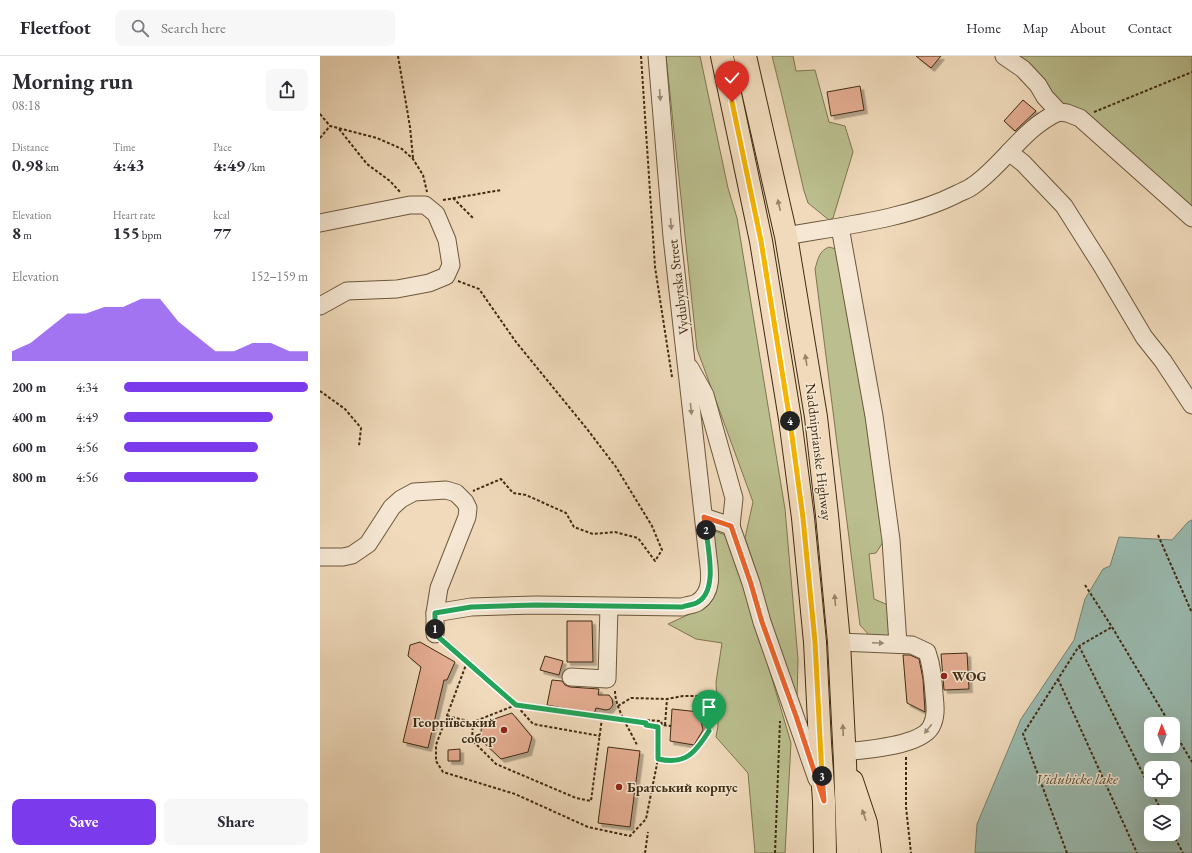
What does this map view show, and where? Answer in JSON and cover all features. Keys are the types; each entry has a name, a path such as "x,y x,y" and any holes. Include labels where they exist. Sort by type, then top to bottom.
{"main road":[{"name":"Naddniprianske Highway","path":"722,56 761,241 790,419 803,518 815,642 824,806 825,853"},
{"name":"Naddniprianske Highway","path":"746,56 786,236 816,417 839,642 848,853"},
{"path":"845,757 866,822 870,853"},
{"path":"817,853 824,806"}],"street":[{"name":"Vydubytska Street","path":"435,613 471,607 536,605 682,607 697,603 705,595 710,580 672,237 657,56"},
{"path":"1004,56 1023,69 1059,112"},
{"path":"786,236 840,227 907,213 942,201 974,186 1032,130 1048,117 1059,112 1067,113 1080,118 1192,218"},
{"path":"1009,152 1023,163 1064,206 1144,337 1163,361 1192,406"},
{"path":"320,223 417,205 436,214 447,240 451,264 446,276 429,283 397,289 347,291 320,306"},
{"path":"840,227 874,416 891,540 898,644"},
{"path":"686,360 705,395 734,498 731,526 751,584 762,622 803,737 824,806"},
{"path":"320,557 343,557 352,555 368,544 392,507 401,499 414,492 446,490 456,493 461,497 468,508 467,517 439,588 435,613 435,634"},
{"path":"704,517 731,526"},
{"path":"570,678 607,679 609,607"},
{"path":"839,642 912,645 927,652 932,665 935,715 930,728 921,736 906,742 845,757"}],"path":[{"path":"398,56 410,127 413,159"},
{"path":"1080,118 1192,72"},
{"path":"320,114 330,126 383,141 402,149 413,159 423,175 428,190 417,205"},
{"path":"320,138 330,126"},
{"path":"339,128 367,164 390,181 417,205"},
{"path":"417,205 501,190"},
{"path":"453,198 474,220"},
{"path":"446,276 479,289 516,342 616,467 652,526 662,550 655,561 638,538 615,532 593,534 574,527 566,513 526,495 513,493 501,479 461,497"},
{"path":"320,391 345,409 361,428 359,446"},
{"path":"1158,535 1192,613"},
{"path":"1086,585 1166,717"},
{"path":"1067,853 1023,734 1079,646 1112,627"},
{"path":"435,634 516,705 533,724 600,736"},
{"path":"1079,646 1144,776"},
{"path":"467,662 436,745 436,761 443,772 515,794 588,827 630,836 646,819 658,759 658,727"},
{"path":"1058,679 1137,853"},
{"path":"615,688 615,697 618,706 637,745"},
{"path":"618,706 631,698 667,699 683,696 698,696 708,706 711,720 709,731 697,750 687,758 678,761 658,759"},
{"path":"665,725 667,699"},
{"path":"447,716 473,722 516,705 625,719 658,727 662,727 662,724"},
{"path":"775,853 781,716"},
{"path":"473,722 472,740 496,764 576,798 592,801 602,717"},
{"path":"646,723 646,720 661,721 662,724 671,726"},
{"path":"906,742 906,806 911,853"},
{"path":"1180,742 1192,762"},
{"path":"645,853 648,832"},
{"path":"1177,841 1183,853"}],"green space":[{"path":"666,56 700,56 728,188 737,218 785,509 798,659 797,699 772,626 745,538 753,502 697,349"},
{"path":"772,56 793,56 796,71 815,70 829,122 845,126 853,152 833,218 829,220 808,203"},
{"path":"1005,56 1192,56 1192,218"},
{"path":"829,247 836,249 840,255 885,539 876,553 869,554 874,599 888,605 889,636 869,635 860,625 815,269 821,253"},
{"path":"715,531 730,537 791,743 785,853 755,853 748,773 716,737 718,726 716,682 722,643 696,639 668,624 707,606 716,584 711,538"}],"water":[{"name":"Vidubicke lake","path":"1192,520 1192,853 975,853 977,824 1021,719 1074,640 1085,599 1103,569 1110,566 1119,537 1172,540 1188,522"}],"building":[{"path":"916,56 941,56 931,68"},
{"path":"860,86 864,110 831,116 827,92"},
{"path":"1023,100 1036,111 1015,131 1004,121"},
{"path":"567,621 592,621 593,662 567,662"},
{"path":"420,642 455,662 447,680 444,680 428,748 403,742 421,667 408,656 410,645"},
{"path":"967,653 969,689 944,690 941,654"},
{"path":"903,655 910,655 919,659 923,679 925,712 907,703"},
{"path":"545,656 563,661 559,675 540,670"},
{"path":"552,680 562,681 565,685 570,687 599,689 598,695 609,695 612,699 613,705 610,709 606,710 596,708 594,714 547,705"},
{"path":"672,709 699,712 703,730 694,745 670,741"},
{"name":"Георгіївський собор","path":"512,713 532,737 528,752 501,759 480,739 482,723"},
{"name":"Братський корпус","path":"608,747 640,751 630,827 598,823"},
{"path":"460,749 460,761 448,761 448,750"}],"place":[{"name":"WOG","path":"944,676"},
{"name":"Георгіївський собор","path":"504,730"},
{"name":"Братський корпус","path":"619,787"}],"route":[{"path":"709,731 697,750 687,758 678,761 666,761 658,759 658,727 625,719 516,705 435,634 435,613 471,607 536,605 682,607 697,603 705,595 710,580 704,517 731,526 751,584 762,622 796,716 824,801 815,642 803,518 790,419 761,241 732,102"}]}
